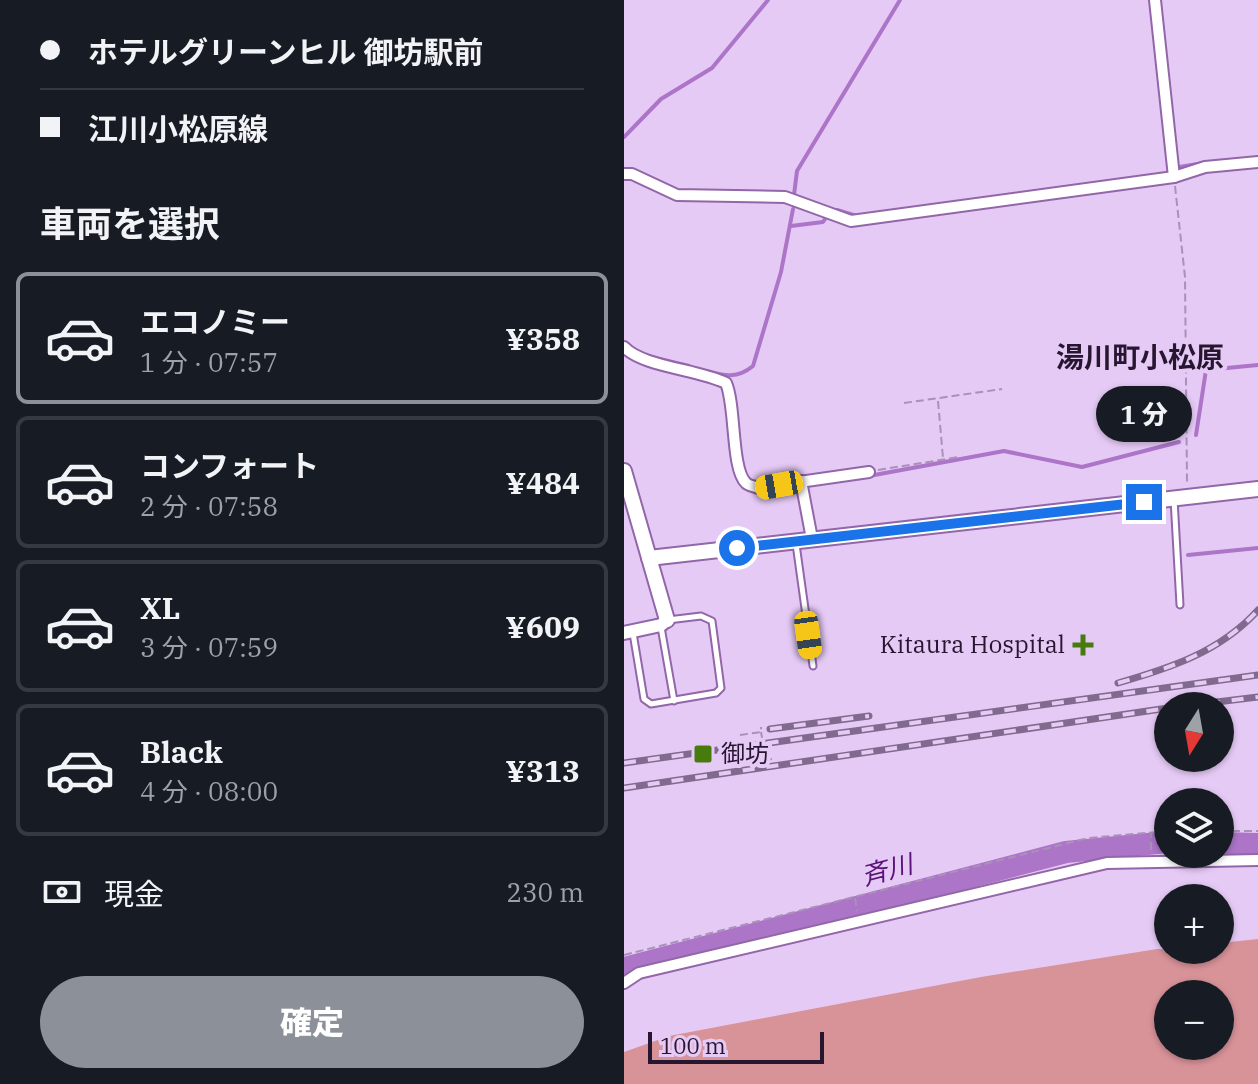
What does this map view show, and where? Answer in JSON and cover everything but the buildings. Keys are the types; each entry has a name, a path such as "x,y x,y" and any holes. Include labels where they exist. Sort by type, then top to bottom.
{"main road":[{"path":"624,471 664,622"},
{"path":"649,558 1258,489"}],"street":[{"path":"1155,0 1174,177"},
{"path":"624,174 632,174 677,195 785,197 851,221 1174,177 1205,167 1258,162"},
{"path":"624,347 646,362 677,366 726,383 732,396 740,471 746,483 758,488 869,472"},
{"path":"801,481 812,539"},
{"path":"628,632 664,622"},
{"path":"624,983 639,973 1107,863 1258,860"}],"lane":[{"path":"1180,605 1181,497"},
{"path":"796,541 813,666"},
{"path":"628,632 644,699 651,704 674,701 716,693 721,688 712,621 701,616 664,622 674,701"}],"path":[{"path":"1174,177 1185,277 1188,357 1181,497"},
{"path":"1096,370 1188,357"},
{"path":"904,403 1002,389"},
{"path":"938,400 943,459"},
{"path":"869,472 959,457"},
{"path":"740,735 761,730 766,760"},
{"path":"745,763 772,759"},
{"path":"1234,831 1258,831"},
{"path":"1151,833 1151,853"},
{"path":"624,955 1088,838 1154,833"},
{"path":"855,897 859,920"}],"shaded area":[{"path":"1258,939 1258,1084 624,1084 624,1052 669,1036 981,977 1154,949 1154,964 1234,964 1234,942"}],"waterway":[{"path":"624,137 661,99 712,68 768,0"},
{"path":"794,195 797,171 900,0"},
{"path":"1179,167 1204,163"},
{"path":"706,371 731,375 753,366 781,272 793,209"},
{"path":"837,210 860,217"},
{"path":"791,226 823,222 827,216"},
{"path":"651,357 689,366"},
{"path":"1196,435 1206,370 1258,365"},
{"path":"869,476 1004,451 1082,467 1179,442"},
{"path":"1188,555 1258,548"},
{"name":"斉川","path":"624,968 1066,852 1154,843"},
{"name":"斉川","path":"1234,843 1258,844"}],"railway":[{"path":"1118,683 1211,648 1258,610"},
{"path":"624,763 1258,675"},
{"path":"1234,700 1258,697"},
{"path":"624,788 1154,710"},
{"path":"770,729 869,716"}],"place":[{"name":"Kitaura Hospital","path":"1083,645"},
{"name":"御坊","path":"703,754"}],"district":[{"name":"湯川町小松原","path":"1140,357"}],"route":[{"path":"737,548 1144,502"}]}
